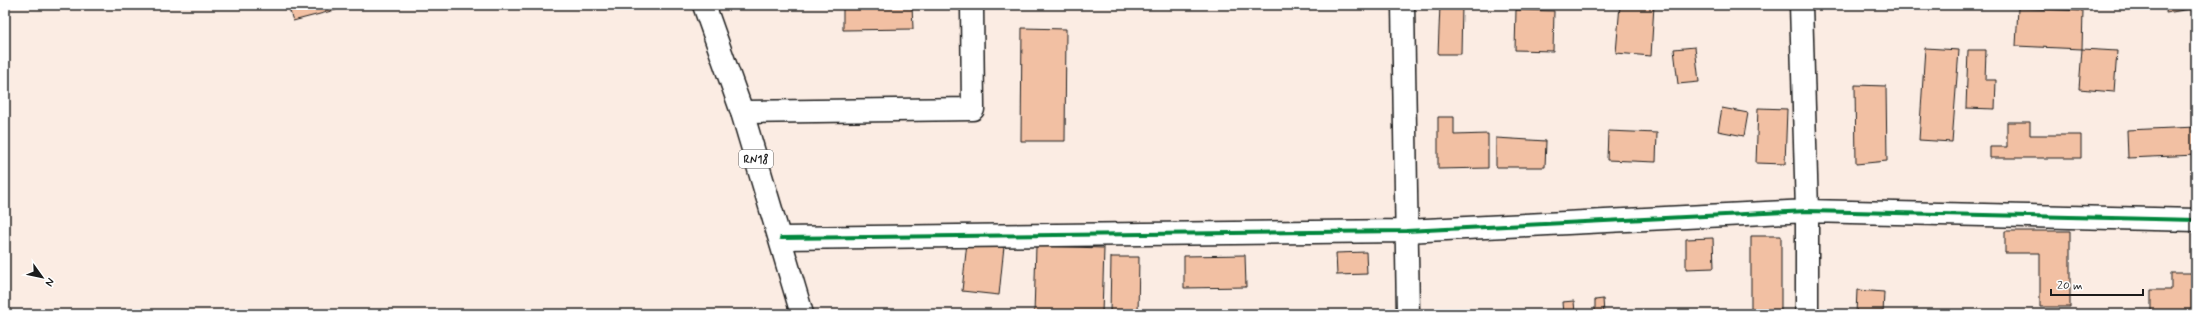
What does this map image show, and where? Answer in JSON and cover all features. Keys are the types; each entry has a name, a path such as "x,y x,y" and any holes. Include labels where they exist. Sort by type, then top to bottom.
{"street":[{"name":"RN18","path":"704,5 742,112 781,238 802,314"},
{"path":"742,112 973,109 972,5"},
{"path":"1403,5 1408,314"},
{"path":"1801,5 1807,211 1807,314"},
{"path":"781,238 1406,231 1807,211 2196,220"}],"building":[{"path":"288,5 343,5 343,8 293,21"},
{"path":"843,5 912,5 913,29 843,30"},
{"path":"1440,5 1462,5 1461,54 1438,54"},
{"path":"1620,5 1654,5 1651,56 1616,53"},
{"path":"2167,5 2196,5 2196,8 2166,13"},
{"path":"2018,8 2083,11 2082,49 2016,46"},
{"path":"1516,10 1554,11 1553,51 1515,50"},
{"path":"1022,28 1066,29 1065,141 1021,141"},
{"path":"1695,47 1699,82 1678,84 1674,49"},
{"path":"1925,48 1959,50 1952,142 1919,140"},
{"path":"2082,49 2117,51 2114,92 2079,89"},
{"path":"1968,50 1986,50 1985,80 1996,80 1995,109 1966,108"},
{"path":"1855,85 1886,86 1887,161 1856,164"},
{"path":"1722,108 1748,113 1744,136 1718,131"},
{"path":"1758,108 1787,109 1785,164 1756,163"},
{"path":"1438,117 1454,117 1454,135 1488,134 1488,168 1438,169"},
{"path":"2007,122 2030,122 2030,135 2081,135 2081,158 1990,158 1990,147 2007,147"},
{"path":"2196,127 2196,155 2128,158 2127,130"},
{"path":"1608,131 1657,133 1656,162 1607,160"},
{"path":"1496,138 1546,141 1545,167 1496,167"},
{"path":"2005,231 2070,231 2070,307 2040,307 2040,253 2005,253"},
{"path":"1751,236 1781,236 1781,314 1751,314"},
{"path":"1713,238 1714,268 1686,269 1686,239"},
{"path":"967,242 1004,246 999,295 962,291"},
{"path":"1036,246 1104,248 1102,314 1034,314"},
{"path":"1366,252 1367,274 1337,275 1336,253"},
{"path":"1245,255 1246,287 1184,288 1184,256"},
{"path":"1111,257 1139,257 1138,314 1110,314"},
{"path":"2171,273 2196,273 2196,314 2151,314 2151,290 2171,290"},
{"path":"1857,290 1884,292 1883,314 1856,314"},
{"path":"1603,299 1604,314 1563,314 1562,302 1574,301 1575,313 1595,312 1595,300"}],"cycle path":[{"path":"781,238 1406,231 1807,211 2196,220"}]}
